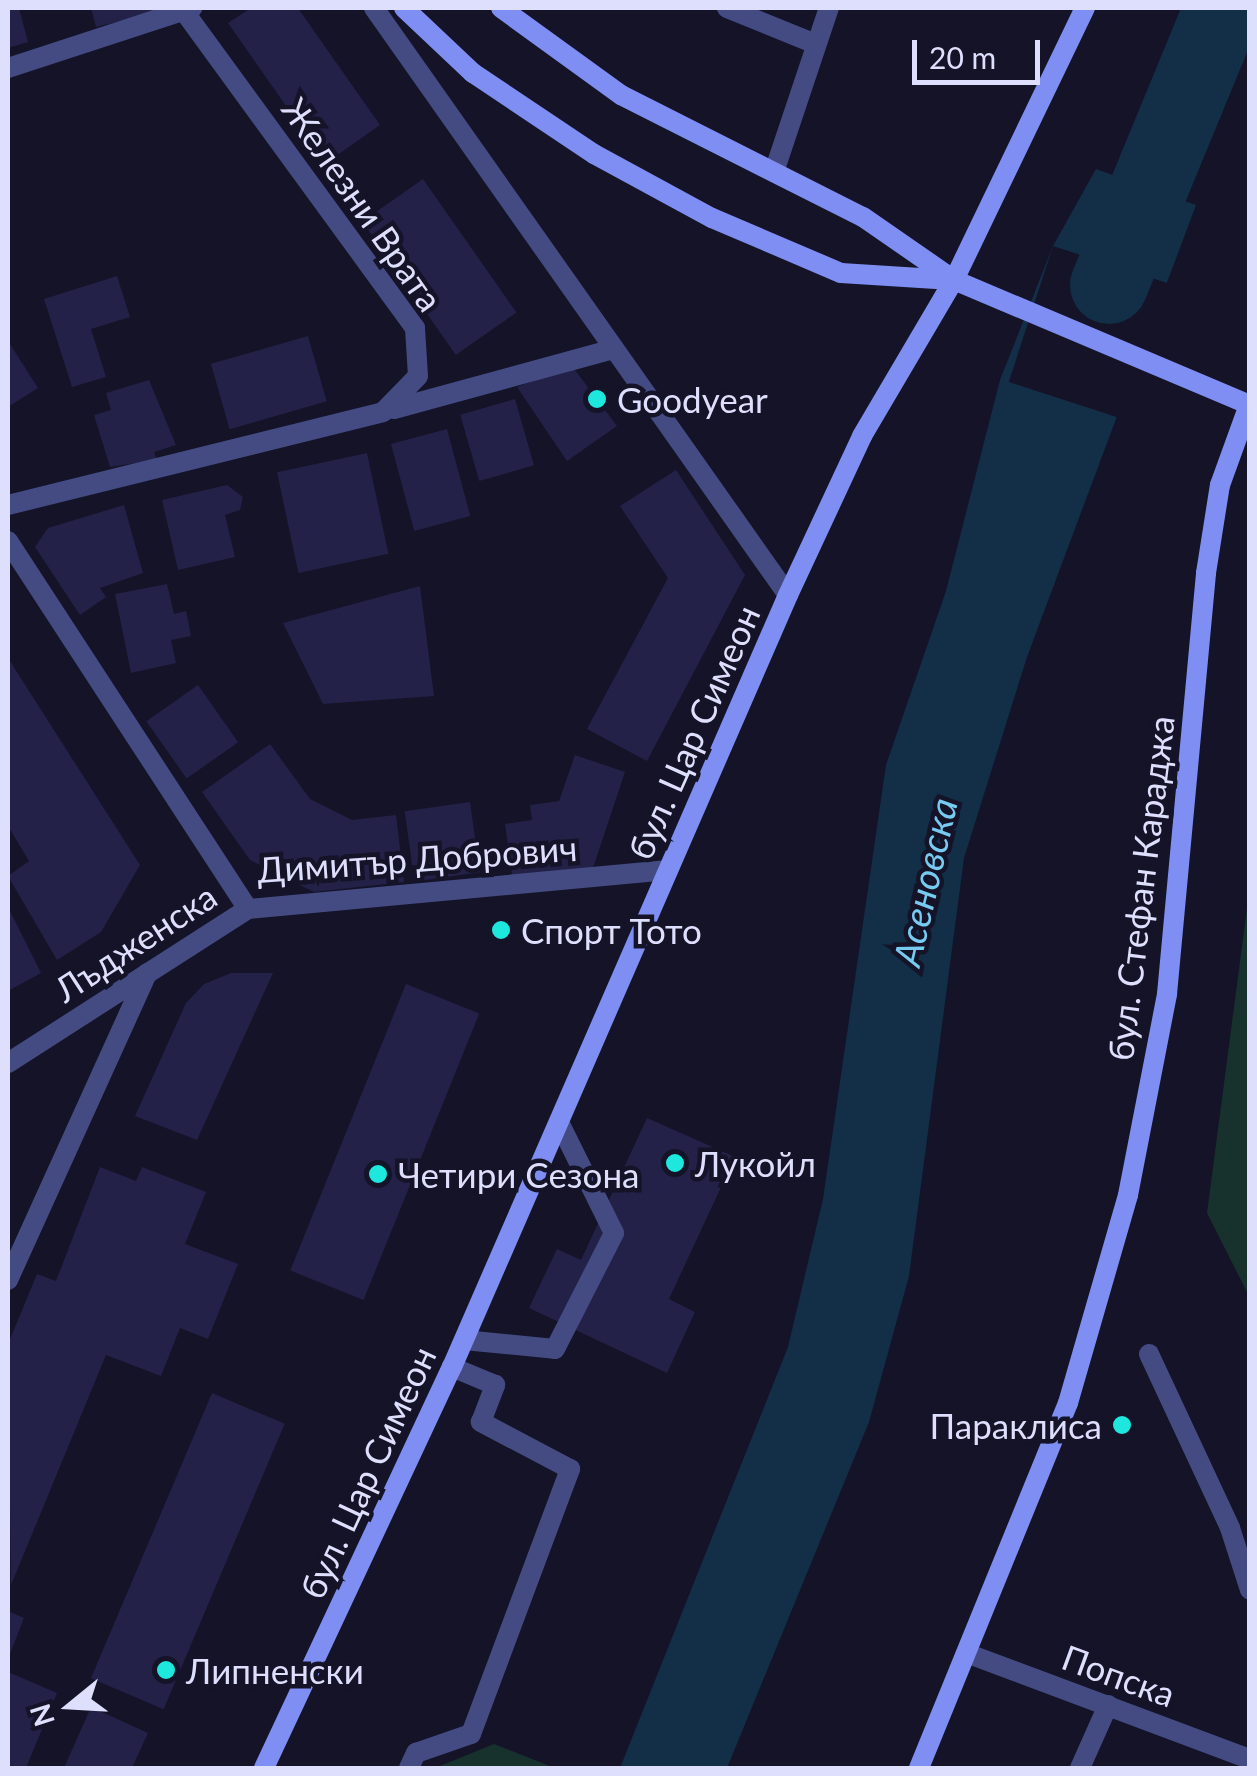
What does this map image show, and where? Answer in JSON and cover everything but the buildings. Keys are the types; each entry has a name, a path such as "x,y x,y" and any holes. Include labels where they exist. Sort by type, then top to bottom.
{"main road":[{"path":"404,8 473,73 594,154 712,218 841,274 954,280"},
{"name":"бул. Цар Симеон","path":"264,1768 464,1340 788,595 862,436 954,280 1085,8"},
{"path":"510,10 621,95 863,217 954,280 1249,403"},
{"name":"бул. Стефан Караджа","path":"919,1768 1068,1402 1128,1195 1167,994 1206,573 1220,485 1249,403"}],"street":[{"path":"374,8 788,595"},
{"path":"727,8 813,44"},
{"path":"774,172 813,44 829,8"},
{"path":"8,68 188,10"},
{"name":"Железни Врата","path":"188,10 415,328 418,376 382,412"},
{"path":"8,505 382,412 614,349"},
{"name":"Димитър Добрович","path":"8,541 248,909 668,870"},
{"name":"Лъдженска","path":"8,1063 248,909"},
{"path":"8,1280 147,973"},
{"path":"464,1340 554,1349 614,1233 558,1122"},
{"path":"1148,1354 1230,1528 1250,1590"},
{"path":"410,1768 416,1753 471,1734 570,1468 481,1422 494,1385 452,1366"},
{"name":"Попска","path":"966,1652 1250,1760"},
{"path":"1080,1768 1108,1705"}],"green space":[{"path":"1249,893 1249,1296 1207,1213"},
{"path":"494,1744 555,1768 435,1768"}],"water":[{"path":"1096,169 1196,205 1027,657 964,858 909,1276 869,1422 727,1768 620,1768 788,1347 823,1199 886,765 946,591 1000,380 1053,246"}],"pier":[{"path":"1053,246 1171,284 1127,420 1009,382"}],"waterway":[{"name":"Асеновска","path":"1109,285 1223,8"}],"place":[{"name":"Goodyear","path":"597,399"},
{"name":"Спорт Тото","path":"501,930"},
{"name":"Лукойл","path":"675,1163"},
{"name":"Четири Сезона","path":"378,1174"},
{"name":"Параклиса","path":"1122,1425"},
{"name":"Липненски","path":"166,1670"}]}
